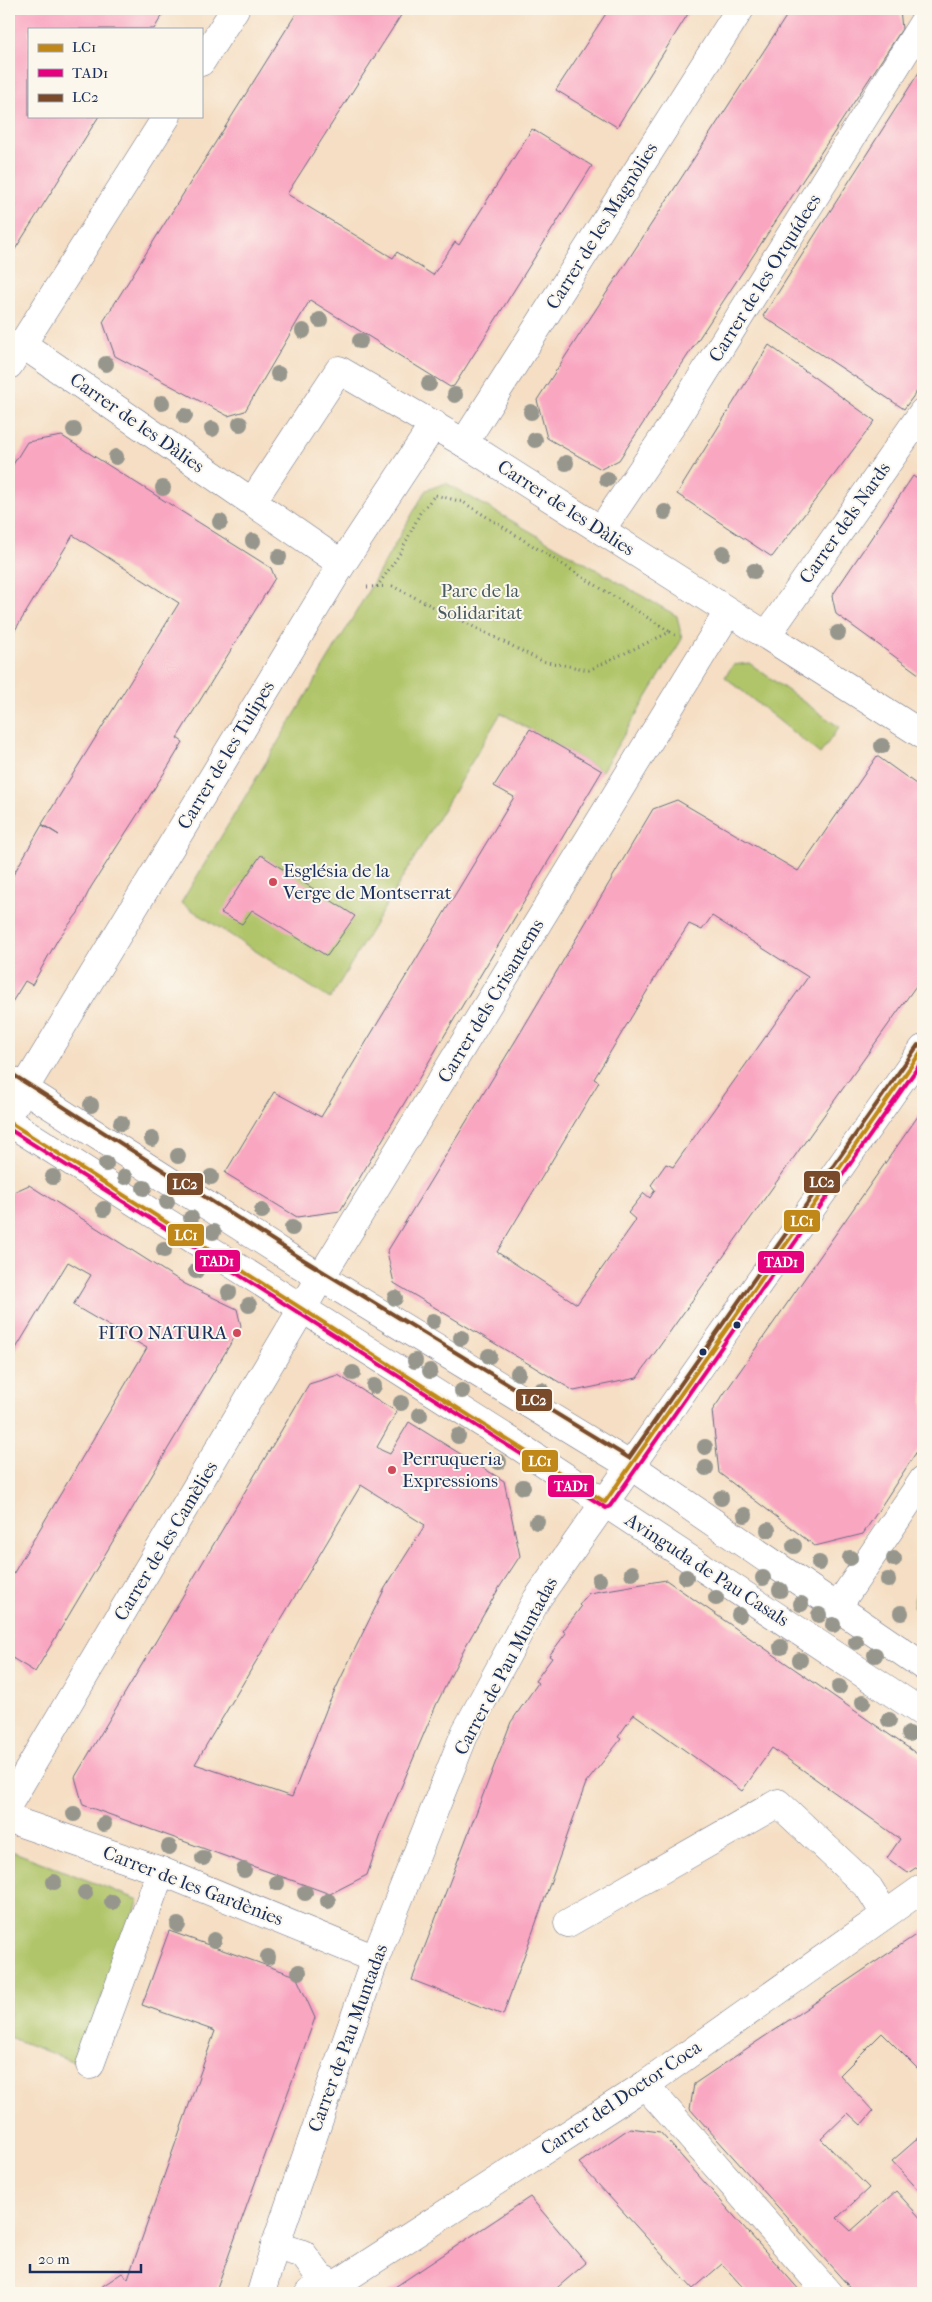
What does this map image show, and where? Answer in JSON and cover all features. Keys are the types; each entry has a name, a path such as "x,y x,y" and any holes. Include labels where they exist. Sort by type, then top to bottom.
{"street":[{"path":"202,60 235,9"},
{"name":"Carrer de les Magnòlies","path":"464,443 740,9"},
{"name":"Carrer de les Orquídees","path":"601,530 675,420 923,23"},
{"path":"15,354 166,118"},
{"name":"Carrer de les Dàlies","path":"15,354 252,502 342,564"},
{"name":"Carrer de les Dàlies","path":"252,502 339,370 434,424 728,612 767,634 923,735"},
{"name":"Carrer dels Nards","path":"767,634 923,412"},
{"name":"Carrer de les Tulipes","path":"9,1114 16,1084 342,564 434,424"},
{"name":"Carrer dels Crisantems","path":"322,1277 668,730 703,653 728,612"},
{"name":"Carrer de Pau Muntadas","path":"261,2293 275,2246 375,1958 465,1733 537,1599 923,1049"},
{"path":"16,1084 322,1277 631,1466 923,1666"},
{"name":"Avinguda de Pau Casals","path":"9,1122 304,1308 605,1502 923,1713"},
{"name":"Carrer de les Camèlies","path":"9,1803 322,1277"},
{"path":"838,1606 923,1480"},
{"path":"568,1923 778,1803 869,1888 885,1914"},
{"name":"Carrer de les Gardènies","path":"9,1819 161,1872 375,1958"},
{"path":"90,2065 161,1872"},
{"name":"Carrer del Doctor Coca","path":"309,2293 335,2285 645,2085 923,1888"},
{"path":"645,2085 828,2293"},
{"path":"275,2246 303,2254 320,2278 335,2285"}],"path":[{"path":"377,587 401,552 420,513 436,495 463,502 703,653"},
{"path":"327,588 392,586 542,661 589,670 670,632"}],"green space":[{"name":"Parc de la Solidaritat","path":"446,483 677,616 682,639 602,771 501,713 330,999 181,903 348,626 426,490"},
{"path":"749,663 839,727 820,754 725,677 733,665"},
{"path":"923,1562 923,1616 913,1607"},
{"path":"9,1850 139,1900 77,2063 9,2037"}],"building":[{"path":"9,9 166,9 155,28 28,28 28,118 98,118 9,259"},
{"path":"299,9 405,9 287,194 393,258 397,252 433,275 455,242 459,245 532,129 592,166 454,386 450,387 310,300 245,411 228,416 115,356 103,322"},
{"path":"609,9 691,9 617,127 556,90"},
{"path":"791,9 900,9 902,29 619,460 601,469 547,438 537,400"},
{"path":"923,66 923,383 904,409 763,316"},
{"path":"769,345 875,421 772,557 677,494"},
{"path":"62,436 271,568 275,578 177,738 183,742 91,887 78,913 58,939 32,985 25,981 9,1007 9,882 42,825 59,835 42,824 179,603 73,535 9,640 9,471 27,442"},
{"path":"913,476 923,483 923,677 836,614 832,596"},
{"path":"530,729 602,771 340,1211 297,1217 225,1173 274,1092 321,1117 514,797 494,786"},
{"path":"877,756 923,789 923,976 637,1378 574,1391 394,1283 387,1252 653,809 677,800 798,871","holes":["712,916 808,977 673,1167 666,1164 651,1185 655,1190 650,1198 644,1193 628,1213 636,1220 577,1304 497,1252 599,1082 594,1079 689,924 702,930"]},
{"name":"Església de la Verge de Montserrat","path":"261,855 355,916 327,956 252,910 242,924 221,913"},
{"path":"923,1109 923,1442 863,1534 815,1546 719,1473 712,1411"},
{"path":"29,1185 185,1284 237,1309 241,1326 35,1672 9,1656 9,1581 147,1348 73,1305 91,1275 68,1262 9,1360 9,1194"},
{"path":"338,1375 397,1412 377,1447 381,1450 390,1454 409,1422 504,1481 520,1556 465,1647 437,1703 382,1832 367,1875 330,1894 83,1805 75,1777 309,1384","holes":["361,1485 425,1525 385,1588 350,1659 328,1705 292,1797 195,1764"]},
{"path":"666,1580 923,1758 923,1863 908,1873 887,1858 900,1839 772,1748 742,1791 634,1714 618,1737 621,1739 586,1783 503,2015 412,1980 511,1722 538,1683 535,1681 552,1658 549,1656 566,1633 563,1631 581,1607 579,1605 589,1593"},
{"path":"923,1930 923,2066 919,2070 882,2033 840,2075 873,2111 861,2125 848,2113 821,2139 869,2188 837,2218 851,2231 896,2191 923,2221 923,2293 855,2293 690,2109 694,2084"},
{"path":"169,1931 296,1976 315,2018 215,2293 92,2293 122,2273 128,2278 215,2031 142,2005"},
{"path":"630,2128 660,2132 802,2293 748,2293 722,2264 693,2289 579,2163"},
{"path":"923,2134 923,2195 892,2161"},
{"path":"530,2197 586,2263 551,2293 386,2293"}],"transit line":[{"name":"LC2","path":"12,1074 299,1257 629,1458 918,1045"},
{"name":"LC1","path":"9,1122 605,1502 923,1049"},
{"name":"TAD1","path":"9,1129 606,1508 610,1506 923,1060"}],"place":[{"name":"Església de la Verge de Montserrat","path":"273,882"},
{"name":"FITO NATURA","path":"237,1333"},
{"name":"Perruqueria Expressions","path":"392,1470"}]}
